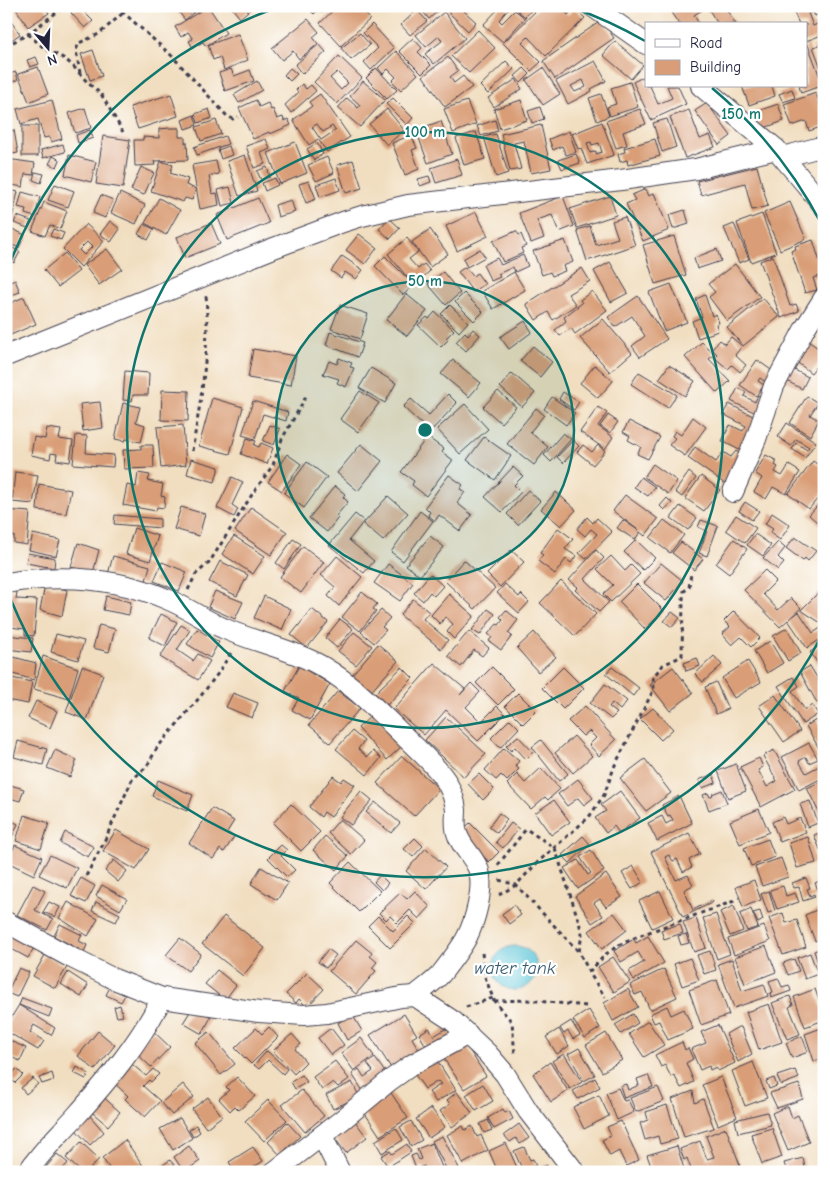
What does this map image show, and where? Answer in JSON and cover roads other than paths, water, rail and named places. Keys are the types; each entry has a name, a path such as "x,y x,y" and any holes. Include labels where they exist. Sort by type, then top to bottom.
{"street":[{"path":"592,6 645,43"},
{"path":"702,88 780,153 824,206"},
{"path":"6,356 204,275 343,222 408,205 622,180 824,146"},
{"path":"733,492 756,440 774,386 808,322 824,298"},
{"path":"6,583 35,578 94,580 134,588 169,600 223,628 283,649 313,662 341,678 369,701 445,780 455,802 455,826 458,837 474,859 481,883 473,921 466,939 440,975 414,996 401,997 328,1013 304,1015 259,1012 162,998 129,985 79,961 6,922"},
{"path":"414,996 445,1015 468,1034 505,1074 528,1111 575,1172"},
{"path":"28,1172 34,1161 77,1115 132,1048 150,1022 162,998"},
{"path":"274,1172 322,1136 389,1081 413,1064 468,1034"},
{"path":"322,1136 340,1172"}],"water":[{"name":"water tank","path":"519,946 531,952 536,959 536,977 531,984 524,989 511,990 503,987 496,980 493,964 496,956 503,949"}]}
